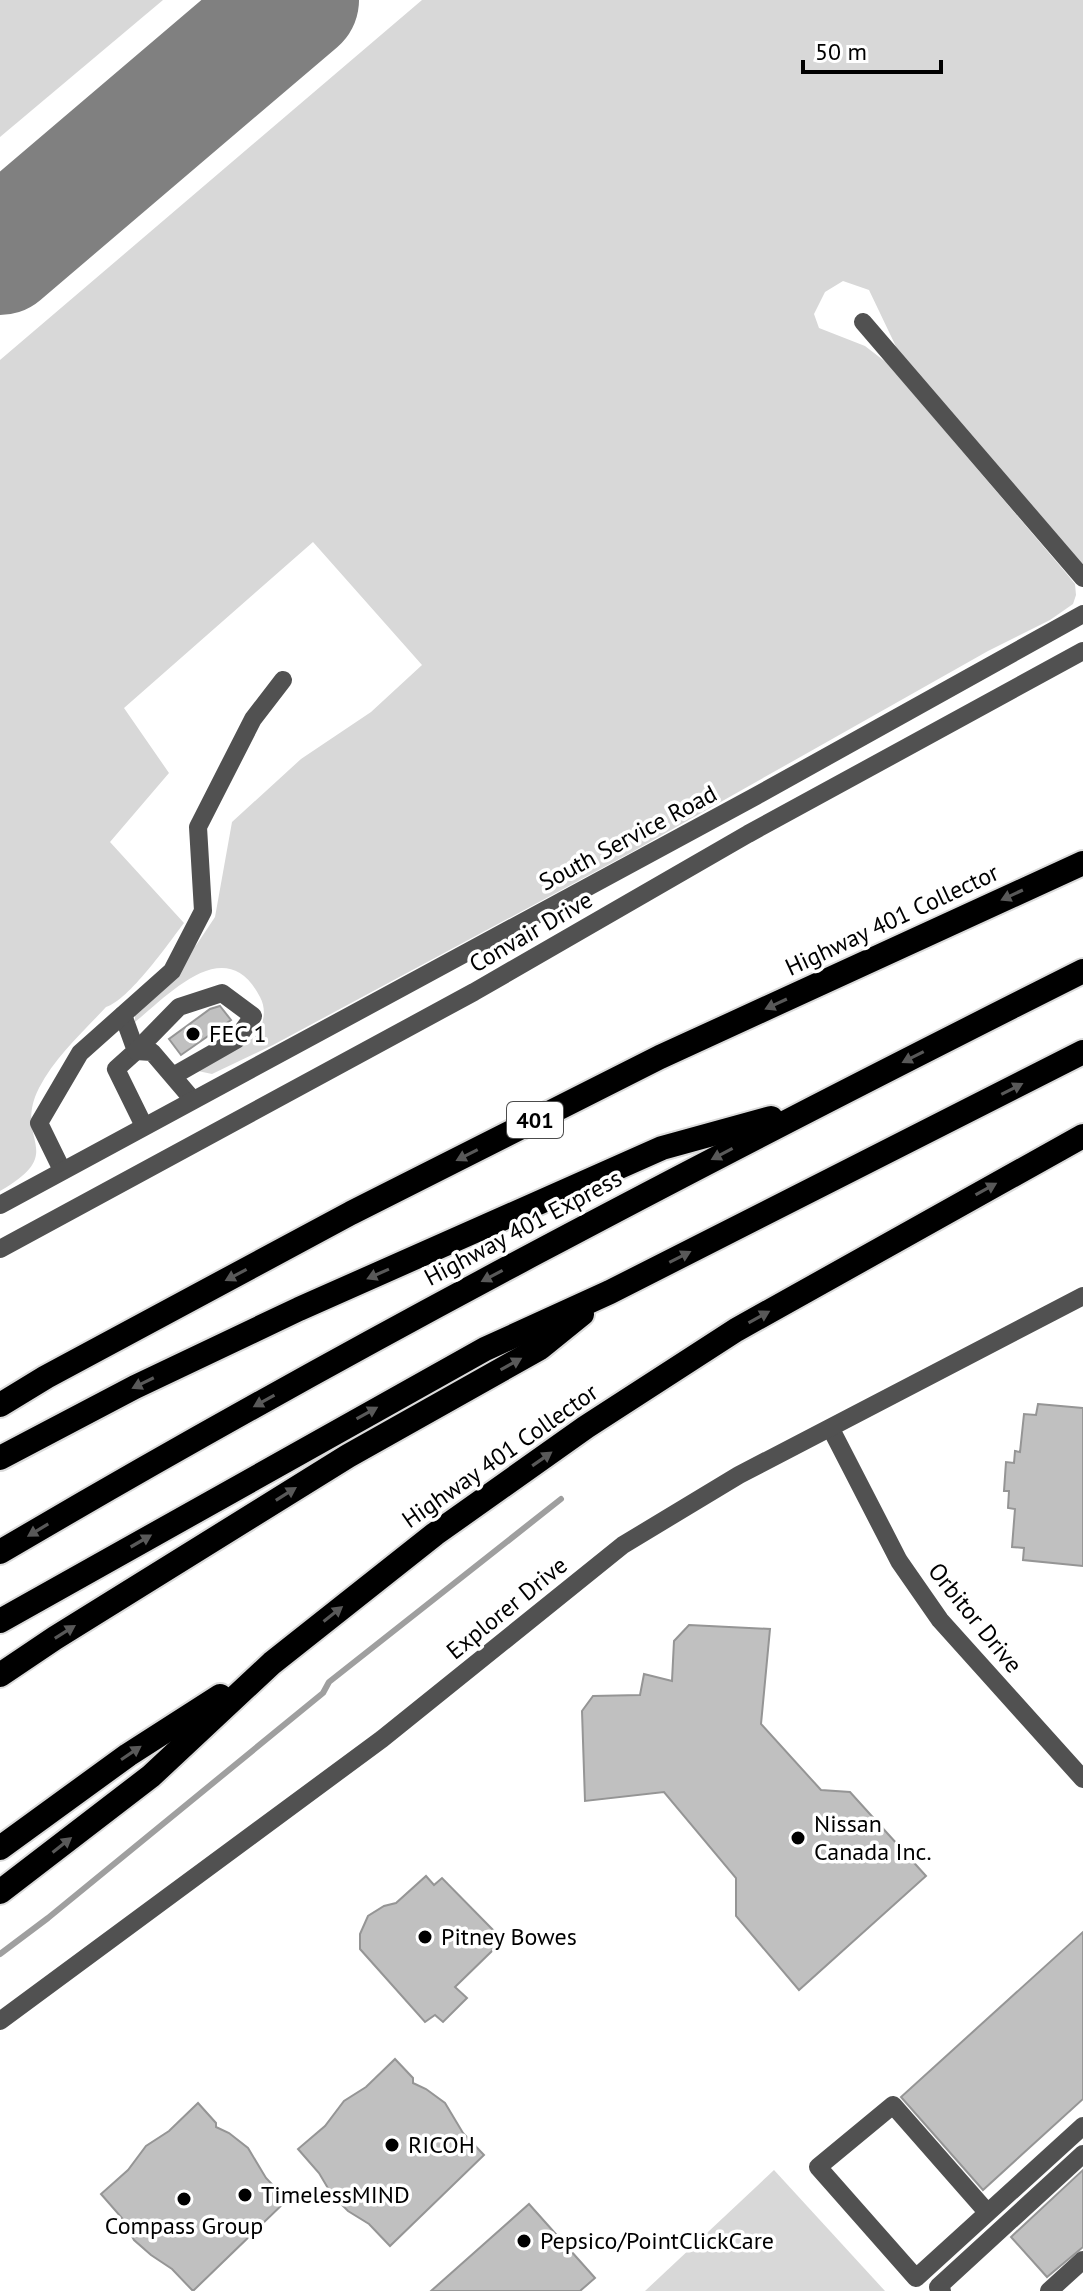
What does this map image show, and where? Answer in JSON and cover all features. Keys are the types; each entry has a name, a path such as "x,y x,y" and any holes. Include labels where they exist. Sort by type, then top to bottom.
{"highway":[{"name":"Highway 401 Collector","path":"0,1405 46,1377 351,1213 660,1057 1083,863"},
{"name":"Highway 401 Express","path":"0,1552 382,1335 816,1105 1083,971"},
{"path":"0,1621 485,1349 610,1292 1083,1052"},
{"path":"0,1458 135,1387 286,1315 662,1148 816,1105"},
{"name":"Highway 401 Collector","path":"0,1892 151,1776 272,1663 435,1534 586,1427 736,1330 1083,1136"},
{"path":"0,1675 348,1456 540,1348 610,1292"},
{"path":"0,1848 128,1755 272,1663"}],"street":[{"path":"863,322 1083,578"},
{"name":"South Service Road","path":"0,1205 756,796 1083,614"},
{"name":"Convair Drive","path":"0,1249 461,1000 748,834 1083,651"},
{"path":"62,1170 39,1123 80,1053 172,971 203,911 198,827 253,719 283,680"},
{"path":"144,1126 116,1069 179,1007 222,993 253,1016 236,1040 173,1076"},
{"path":"123,1015 136,1051"},
{"path":"136,1051 152,1052 193,1100"},
{"name":"Explorer Drive","path":"0,2021 382,1739 623,1545 739,1475 1083,1296"},
{"name":"Orbitor Drive","path":"831,1429 899,1561 940,1620 1083,1779"},
{"path":"987,2212 893,2105 818,2167 916,2278 1083,2126"},
{"path":"942,2291 938,2287 1083,2154"},
{"path":"1049,2291 1083,2260"}],"shaded area":[{"path":"0,0 163,0 0,137"},
{"path":"422,0 1083,0 1083,567 900,355 869,290 843,281 825,292 814,314 819,328 865,346 887,363 1075,584 1073,604 1050,620 988,651 632,852 273,1045 212,1074 198,1071 255,1037 261,1028 262,1002 246,978 231,969 214,969 181,985 135,1022 135,1012 197,944 215,917 232,822 301,759 371,712 422,665 313,542 124,708 169,773 110,842 184,923 137,983 106,1007 53,1066 32,1106 36,1155 32,1165 0,1191 0,360"},
{"path":"774,2170 885,2291 645,2291"}],"building":[{"name":"FEC 1","path":"220,1006 231,1020 181,1055 169,1039 210,1009"},
{"path":"1038,1404 1083,1408 1083,1566 1023,1560 1024,1548 1012,1547 1015,1509 1008,1508 1009,1491 1004,1491 1006,1462 1014,1463 1015,1451 1020,1452 1024,1414 1036,1415"},
{"name":"Nissan Canada Inc.","path":"689,1625 770,1629 761,1724 821,1790 850,1792 926,1876 799,1990 736,1916 736,1878 664,1792 585,1801 582,1711 593,1696 640,1695 644,1674 672,1681 674,1641"},
{"path":"426,1876 434,1885 442,1878 496,1933 485,1942 494,1949 455,1987 467,1998 443,2022 435,2015 425,2022 360,1949 360,1934 368,1916 396,1903"},
{"path":"1083,1932 1083,2099 983,2190 901,2097"},
{"path":"395,2059 413,2078 413,2083 445,2103 463,2133 484,2155 390,2246 369,2224 348,2211 332,2195 319,2173 298,2149 325,2126 344,2101 366,2087"},
{"path":"198,2103 216,2127 248,2148 266,2178 287,2200 193,2291 172,2269 134,2240 122,2218 101,2194 128,2170 146,2146 169,2131"},
{"path":"1083,2170 1083,2247 1047,2277 1011,2237"},
{"name":"Pepsico/PointClickCare","path":"529,2204 595,2278 580,2291 431,2291"}],"waterway":[{"path":"0,1954 323,1693 329,1682 561,1499"}],"runway":[{"path":"0,253 297,0"}],"place":[{"name":"FEC 1","path":"193,1034"},
{"name":"Nissan Canada Inc.","path":"798,1838"},
{"name":"Pitney Bowes","path":"425,1937"},
{"name":"RICOH","path":"392,2145"},
{"name":"TimelessMIND","path":"245,2195"},
{"name":"Compass Group","path":"184,2199"},
{"name":"Pepsico/PointClickCare","path":"524,2241"}]}
